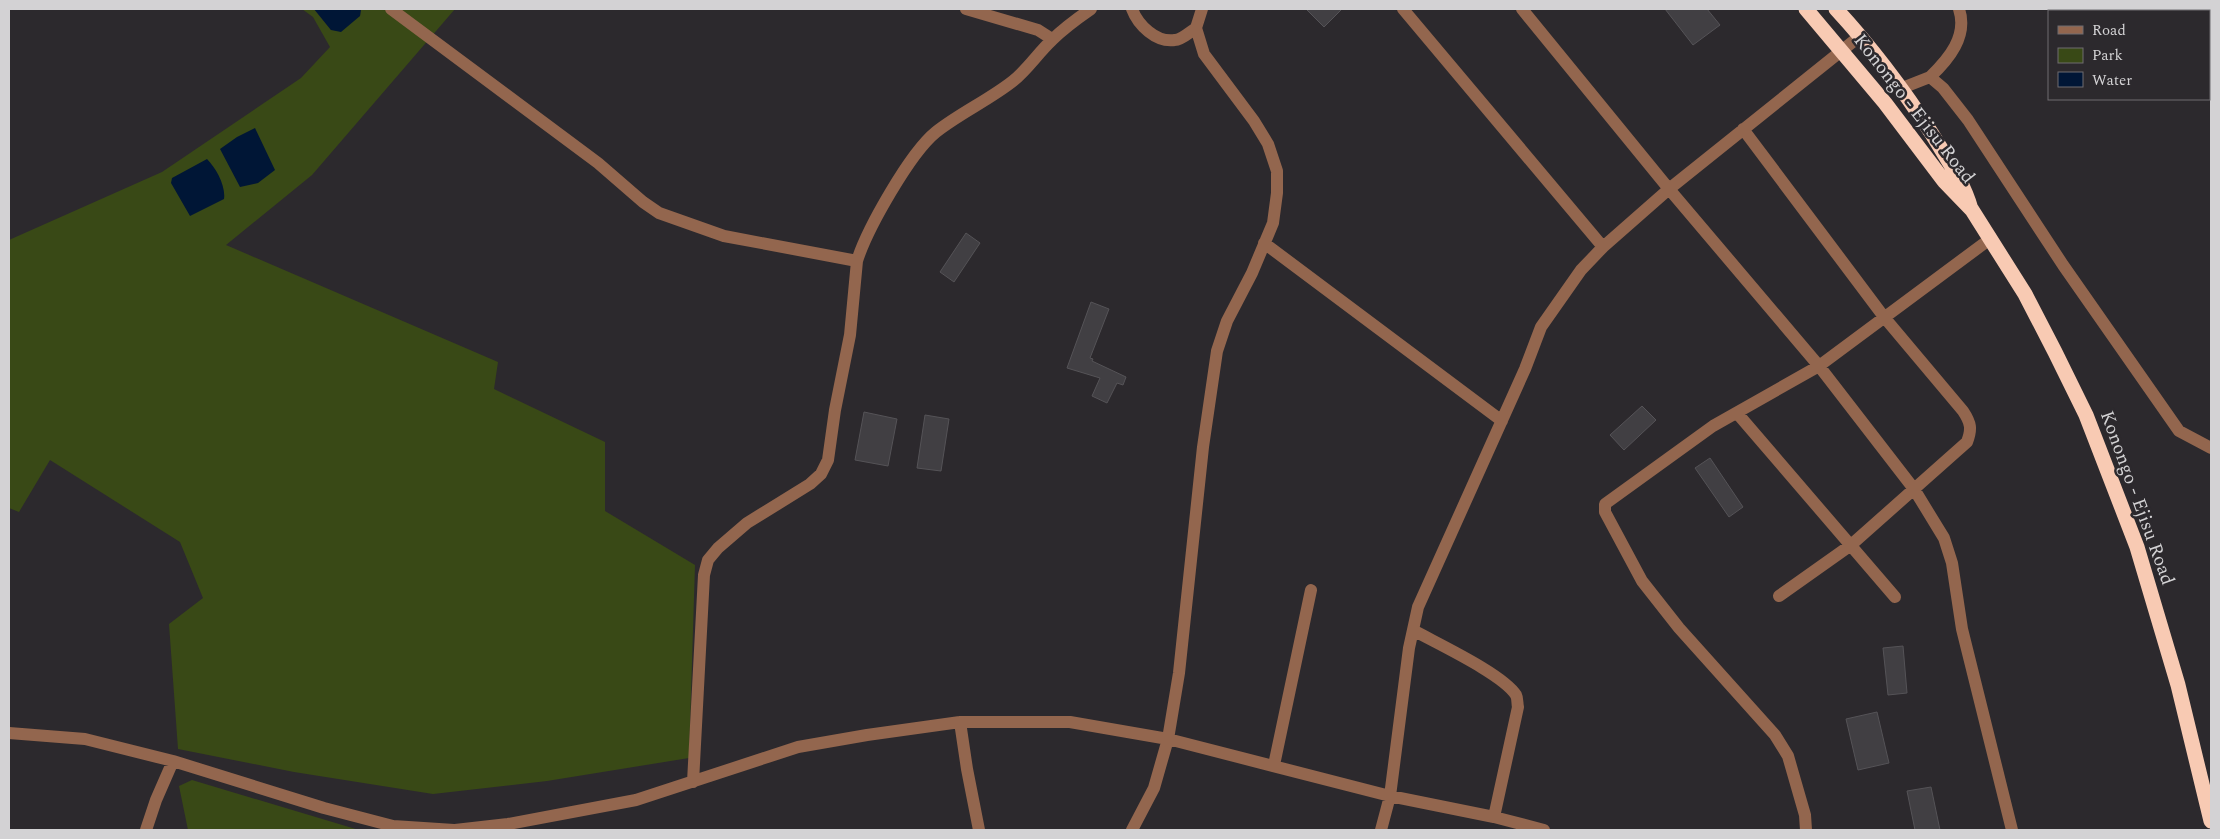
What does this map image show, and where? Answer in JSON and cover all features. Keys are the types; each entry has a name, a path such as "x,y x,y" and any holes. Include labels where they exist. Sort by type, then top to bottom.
{"highway":[{"name":"Konongo - Ejisu Road","path":"1806,9 1842,49 1944,181 1972,210 2025,294 2055,352 2086,415 2137,548 2159,615 2178,685 2211,821"},
{"name":"Konongo - Ejisu Road","path":"1836,9 1902,88 1966,190 1972,210"}],"street":[{"path":"391,9 590,158 659,213 724,236 857,261"},
{"path":"966,9 1038,30 1052,39"},
{"path":"693,782 704,575 708,560 718,548 748,523 810,484 821,474 828,460 835,410 850,335 857,261 862,247 911,160 924,142 945,125 1013,81 1052,39 1091,9"},
{"path":"1132,9 1135,17 1145,29 1160,39 1176,40 1196,28"},
{"path":"1132,830 1154,788 1168,739 1179,673 1187,581 1211,381 1217,350 1227,321 1273,223 1277,193 1277,171 1268,144 1254,120 1204,54 1196,28 1202,9"},
{"path":"1403,9 1603,247"},
{"path":"1522,9 1669,189 1819,366 1914,489 1944,538 1952,564 1962,629 2012,830"},
{"path":"1902,88 1930,77 1945,62 1957,43 1962,30 1962,17 1959,9"},
{"path":"1381,830 1390,796 1409,648 1418,607 1542,327 1581,270 1603,247 1669,189 1860,36"},
{"path":"1930,77 1943,88 1968,120 2063,265 2179,431 2211,448"},
{"path":"1744,129 1884,317 1963,411 1970,421 1972,432 1967,442 1851,545 1779,596"},
{"path":"1806,830 1805,815 1788,756 1775,735 1679,628 1642,581 1605,512 1605,504 1713,426 1819,366 1990,238"},
{"path":"1264,243 1502,421"},
{"path":"1737,413 1895,597"},
{"path":"1274,765 1311,590"},
{"path":"1413,630 1475,663 1510,688 1517,697 1518,707 1494,817"},
{"path":"960,722 979,830"},
{"path":"9,733 85,739 173,761 324,808 393,826 454,830 508,824 636,800 798,747 960,722 1070,722 1168,739 1390,796 1494,817 1544,830"},
{"path":"146,830 156,800 173,761"}],"green space":[{"path":"302,9 314,9 331,30 360,16 361,9 455,9 312,175 226,245 498,362 494,389 605,442 605,511 695,565 689,758 547,781 433,794 294,772 178,749 169,624 203,598 180,542 50,460 19,512 9,508 9,240 162,172 301,78 330,47 313,17"},
{"path":"192,780 359,830 188,830 179,786"}],"water":[{"path":"314,9 361,9 360,16 341,32 331,30"},
{"path":"255,128 275,170 258,183 240,187 220,149 237,137"},
{"path":"207,159 220,178 224,199 190,216 171,183 172,178"}],"building":[{"path":"1306,9 1342,9 1324,27"},
{"path":"1665,9 1707,9 1720,25 1693,45"},
{"path":"966,233 980,243 954,282 940,272"},
{"path":"1091,302 1109,309 1090,358 1093,359 1092,361 1126,377 1123,385 1117,383 1107,403 1092,396 1100,378 1067,368"},
{"path":"1642,406 1656,420 1624,450 1610,435"},
{"path":"864,412 897,419 888,466 855,460"},
{"path":"925,415 949,419 941,471 917,468"},
{"path":"1710,458 1743,507 1729,517 1695,468"},
{"path":"1903,646 1907,693 1888,695 1883,648"},
{"path":"1877,712 1889,763 1858,770 1846,719"},
{"path":"1931,787 1940,830 1915,830 1907,791"}]}
